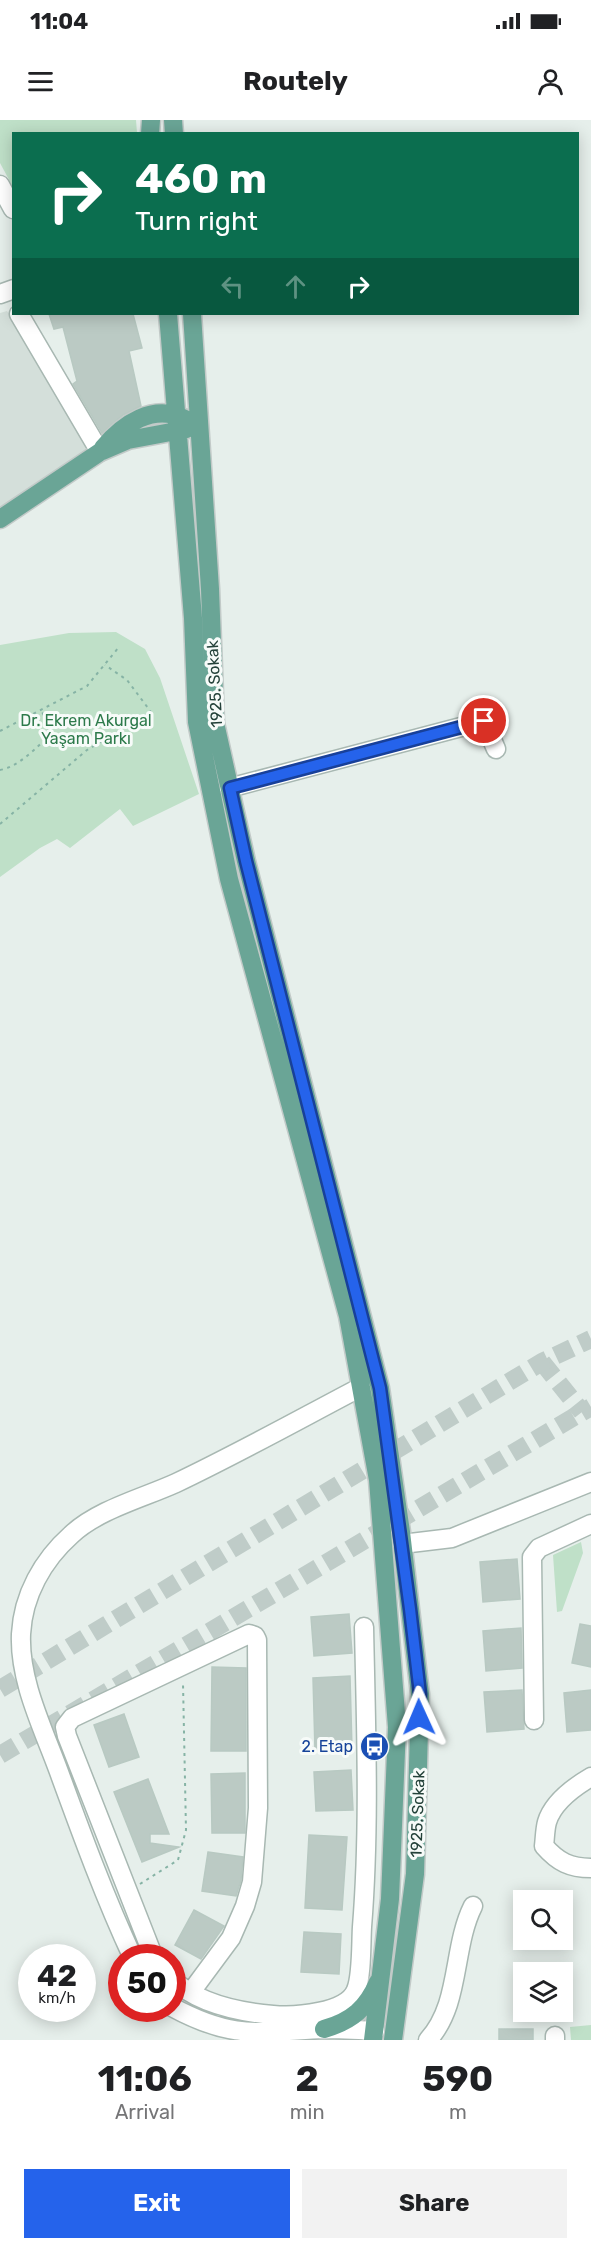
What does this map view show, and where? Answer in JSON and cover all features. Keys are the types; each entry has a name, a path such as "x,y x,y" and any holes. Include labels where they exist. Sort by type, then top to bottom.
{"main road":[{"name":"1925. Sokak","path":"168,315 200,733 229,879 348,1316 378,1480 397,1727 390,1899 377,2037"},
{"name":"1925. Sokak","path":"192,315 201,428 214,723 246,861 380,1388 420,1694 415,1875 393,2040"},
{"path":"0,519 100,452 176,422 201,428"},
{"path":"324,2029 342,2024 359,2011 374,1992 383,1972"},
{"path":"324,2029 342,2040"}],"street":[{"path":"0,185 12,207"},
{"path":"20,315 100,452"},
{"path":"230,788 484,721 496,749"},
{"path":"127,1944 77,1822 27,1684 21,1632 25,1609 34,1582 47,1560 72,1534 103,1515 177,1482 361,1387"},
{"path":"402,1545 452,1538 591,1482"},
{"path":"534,1720 532,1557 539,1548 591,1524"},
{"path":"186,1989 244,2012 279,2016 328,2011 345,2003 356,1991 364,1907 368,1797 364,1627"},
{"path":"148,1944 65,1727 72,1718 249,1634 255,1636 257,1640 258,1808 252,1882 245,1906 231,1938 191,1992"},
{"path":"591,1777 577,1785 554,1808 547,1821 544,1846 556,1859 574,1868 591,1868"},
{"path":"428,2040 450,1999 460,1942 473,1906"},
{"path":"136,1944 144,1935"},
{"path":"186,2017 216,2032 243,2036 270,2036 324,2029 377,2037"}],"path":[{"path":"0,731 87,686 119,647"},
{"path":"0,824 87,750 151,712 127,680 105,665"},
{"path":"0,770 8,768 41,744 50,734 41,710"},
{"path":"127,1892 177,1860 182,1847 186,1830 183,1665"}],"shaded area":[{"path":"7,311 95,446 0,513 0,313"}],"green space":[{"path":"0,120 136,120 137,132 12,132 12,185 0,163"},
{"name":"Dr. Ekrem Akurgal Yaşam Parkı","path":"116,632 145,649 160,678 199,794 133,826 120,809 70,848 57,839 40,848 0,877 0,645 69,633"},
{"path":"581,1542 583,1553 562,1611 557,1612 553,1555"},
{"path":"591,2025 591,2040 571,2040 570,2027"}],"building":[{"path":"49,315 133,315 142,348 129,351 141,406 123,415 102,433 73,384 77,381 63,327 54,329"},
{"path":"517,1559 520,1599 483,1602 480,1562"},
{"path":"349,1614 352,1653 314,1656 311,1617"},
{"path":"580,1624 591,1626 591,1667 572,1663"},
{"path":"521,1628 522,1668 486,1671 483,1631"},
{"path":"212,1667 246,1668 246,1751 211,1751"},
{"path":"350,1676 352,1749 315,1750 313,1678"},
{"path":"522,1690 524,1729 487,1732 484,1692"},
{"path":"591,1690 591,1730 567,1732 564,1693"},
{"path":"124,1714 139,1757 109,1767 94,1725"},
{"path":"351,1770 353,1810 316,1811 314,1772"},
{"path":"245,1773 245,1833 212,1833 211,1774"},
{"path":"148,1779 169,1834 150,1834 150,1843 179,1847 142,1862 114,1792"},
{"path":"309,1835 347,1837 342,1910 305,1908"},
{"path":"208,1852 243,1857 241,1880 236,1896 202,1891"},
{"path":"194,1910 224,1926 201,1959 186,1951 186,1944 176,1944"},
{"path":"304,1932 341,1934 339,1974 301,1972"},
{"path":"499,2029 533,2029 533,2040 499,2040"}],"tunnel":[{"path":"0,1689 542,1362 591,1339"},
{"path":"542,1362 582,1412"},
{"path":"0,1755 591,1407"}],"place":[{"name":"2. Etap","path":"374,1746"}],"route":[{"path":"419,1717 420,1694 410,1609 380,1388 246,861 230,788 484,721"}]}
